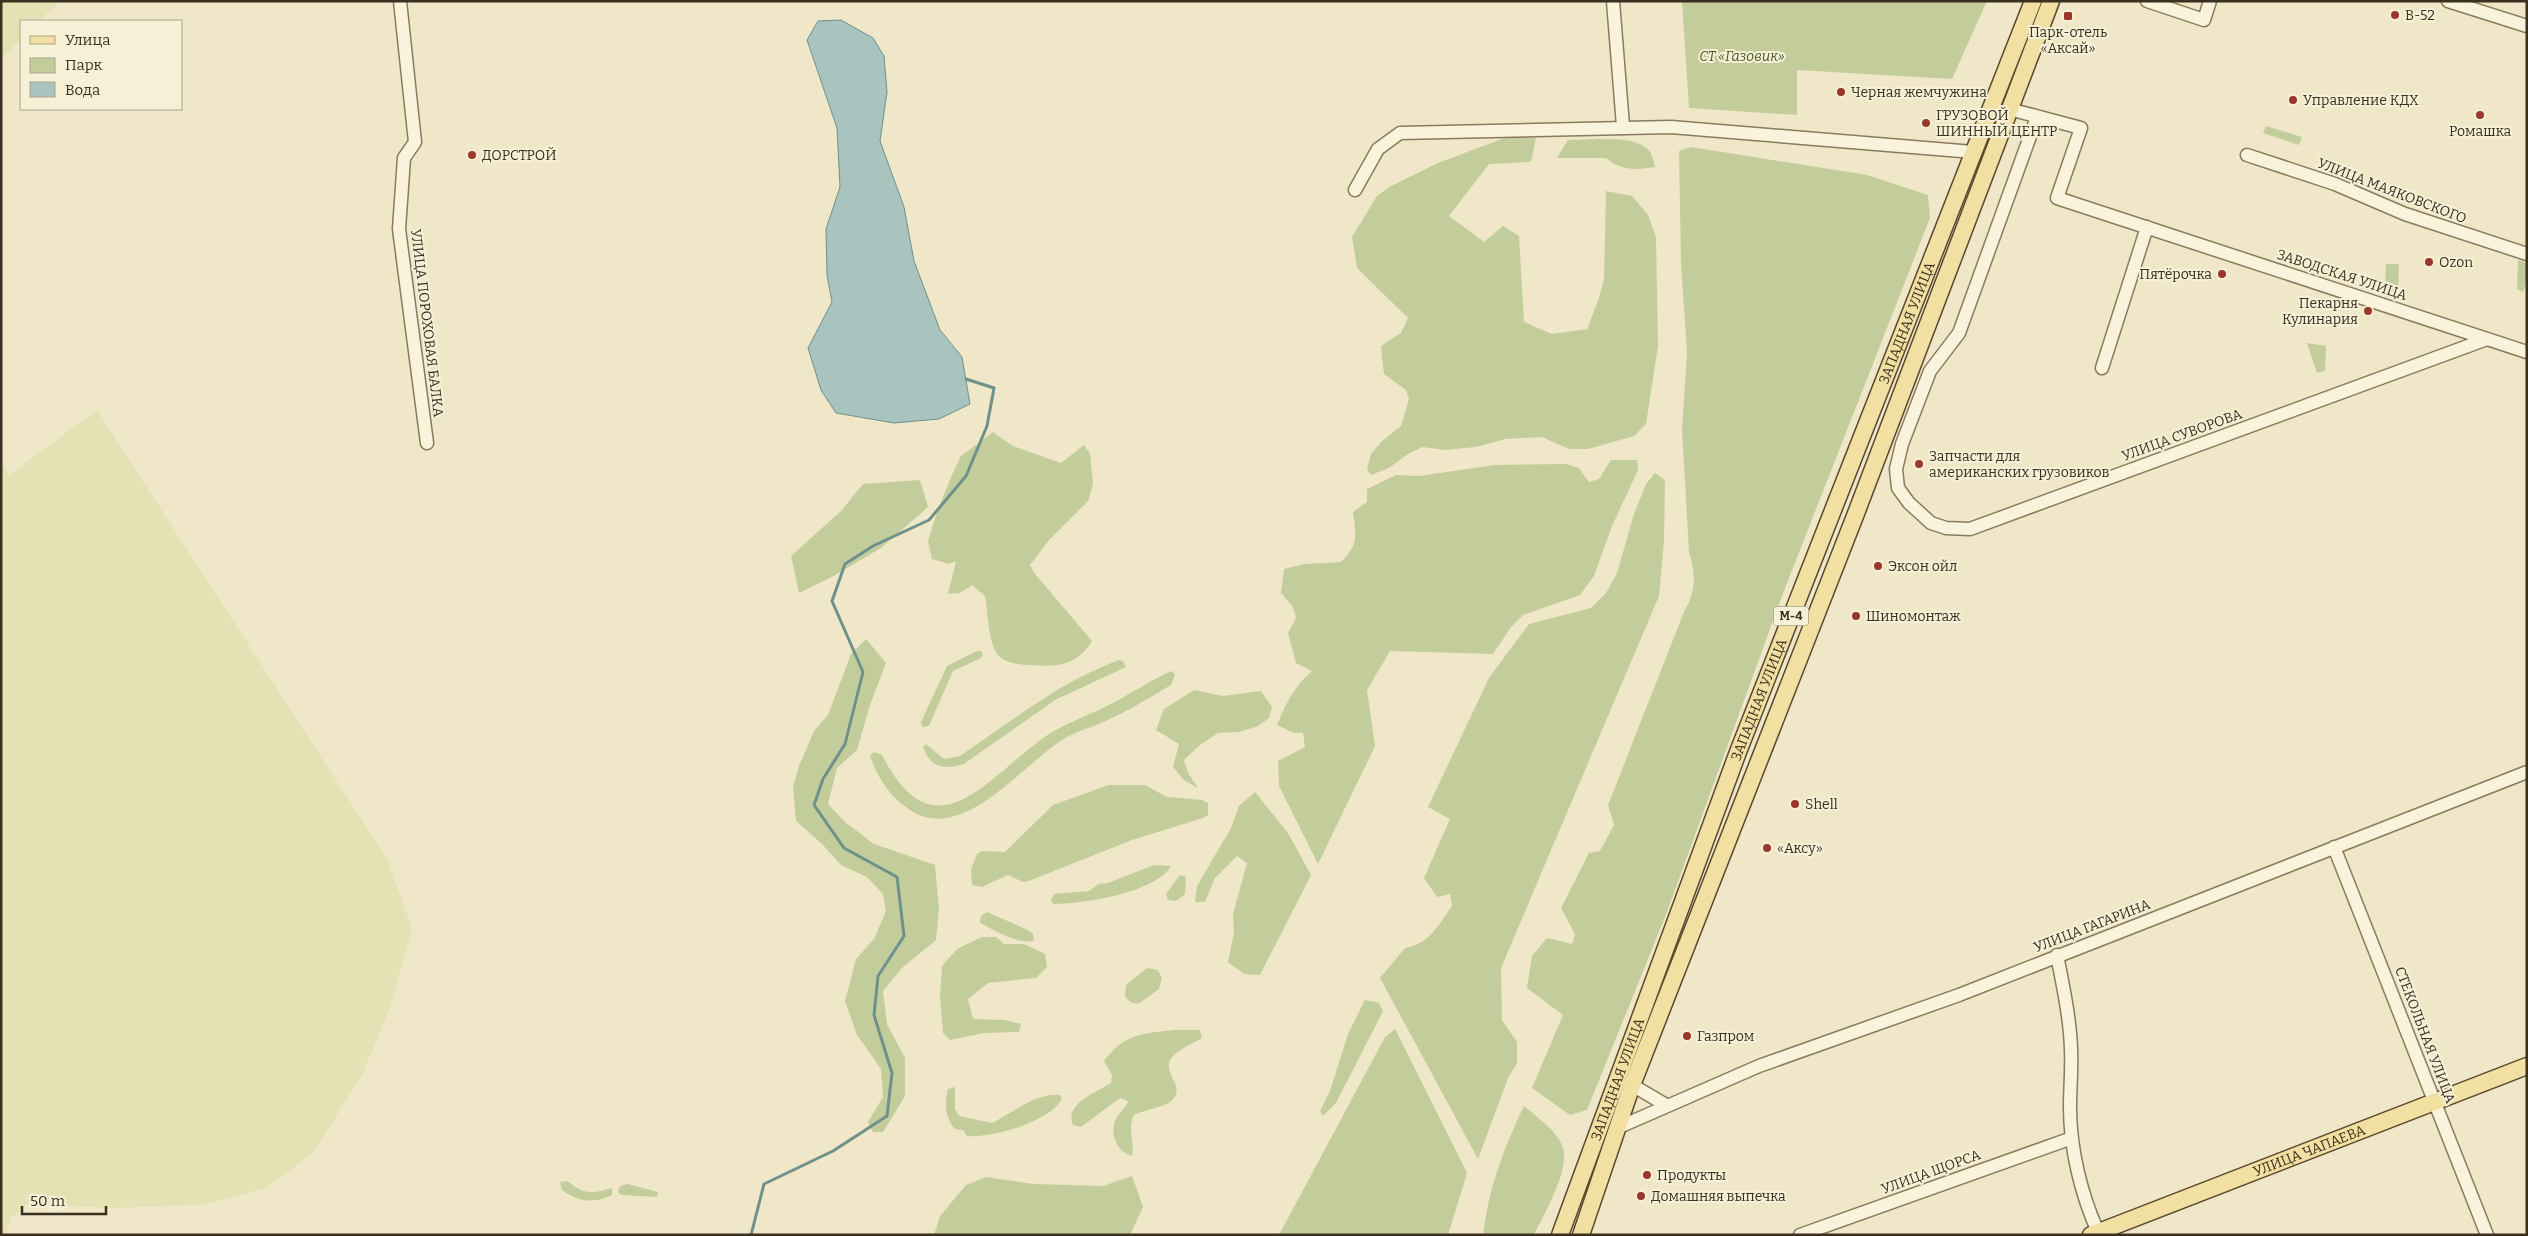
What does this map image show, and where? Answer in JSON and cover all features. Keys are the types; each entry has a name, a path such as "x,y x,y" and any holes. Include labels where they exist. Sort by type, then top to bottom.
{"main road":[{"name":"ЗАПАДНАЯ УЛИЦА","path":"1560,1235 1738,752 2033,1"},
{"name":"ЗАПАДНАЯ УЛИЦА","path":"1581,1235 1632,1085 1852,525 2050,1"},
{"name":"УЛИЦА ЧАПАЕВА","path":"2095,1233 2122,1230 2434,1100 2527,1066"}],"street":[{"name":"УЛИЦА ПОРОХОВАЯ БАЛКА","path":"400,1 414,142 404,158 399,229 427,443"},
{"path":"1613,1 1623,126"},
{"path":"2147,1 2204,20 2210,1"},
{"path":"2448,1 2527,26"},
{"name":"ЗАВОДСКАЯ УЛИЦА","path":"2010,109 2081,128 2056,198 2527,352"},
{"name":"УЛИЦА СУВОРОВА","path":"2037,117 1959,333 1930,371 1902,444 1896,469 1898,488 1909,504 1932,523 1946,528 1970,529 2488,339"},
{"path":"1355,190 1378,149 1400,133 1623,126 1671,127 1973,152"},
{"name":"УЛИЦА МАЯКОВСКОГО","path":"2247,155 2335,184 2405,214 2527,254"},
{"path":"2102,368 2147,227"},
{"name":"УЛИЦА ГАГАРИНА","path":"1617,1128 1666,1105 1786,1056 1959,995 2527,772"},
{"name":"СТЕКОЛЬНАЯ УЛИЦА","path":"2334,847 2487,1235"},
{"path":"2057,955 2066,1000 2071,1050 2070,1107 2072,1138 2095,1233"},
{"path":"1632,1085 1666,1105"},
{"name":"УЛИЦА ЩОРСА","path":"1800,1235 2072,1138"}],"shaded area":[{"path":"1,1 60,1 40,20 20,20 20,40 1,59"},
{"path":"97,410 387,859 412,929 390,1008 362,1075 313,1153 264,1189 203,1205 111,1208 29,1204 10,1218 6,1235 1,1235 1,458 9,475"}],"green space":[{"name":"СТ «Газовик»","path":"1682,1 1987,1 1952,79 1797,70 1797,115 1689,108"},
{"path":"2266,126 2302,137 2299,145 2263,133"},
{"path":"1507,137 1536,138 1531,162 1489,164 1449,216 1484,242 1503,226 1519,236 1524,322 1552,334 1587,329 1604,279 1606,191 1632,196 1648,215 1656,237 1658,346 1646,424 1634,436 1588,449 1569,449 1542,437 1505,439 1476,447 1446,450 1422,447 1408,454 1389,468 1371,475 1367,470 1371,454 1381,442 1401,426 1409,399 1406,390 1384,374 1381,346 1401,333 1408,318 1357,268 1352,237 1377,196 1391,186 1438,163"},
{"path":"1608,139 1638,143 1649,151 1655,167 1641,169 1623,167 1606,158 1557,158 1568,140"},
{"path":"1691,147 1867,175 1928,195 1930,218 1782,596 1667,912 1587,1110 1570,1115 1532,1088 1563,1015 1527,988 1532,956 1547,938 1572,944 1575,934 1561,908 1589,853 1600,851 1614,825 1608,805 1693,590 1694,575 1689,552 1682,429 1687,353 1681,263 1679,151"},
{"path":"2518,260 2527,263 2527,280 2523,292 2517,289"},
{"path":"2386,264 2399,264 2398,291 2385,291"},
{"path":"2307,343 2326,346 2325,371 2317,373"},
{"path":"993,432 1013,446 1061,463 1084,445 1090,454 1093,484 1088,501 1049,540 1030,565 1035,574 1092,641 1079,656 1064,664 1047,666 1028,665 1012,663 999,656 995,651 989,628 985,596 972,585 960,593 948,594 956,561 949,564 932,559 928,541 937,512 961,456"},
{"path":"1611,460 1637,460 1638,470 1612,526 1594,576 1580,595 1523,615 1511,627 1493,654 1390,651 1367,690 1375,746 1318,864 1279,786 1278,761 1305,747 1303,733 1294,733 1277,725 1291,696 1312,671 1296,663 1288,633 1296,618 1293,607 1281,593 1284,569 1305,564 1341,562 1353,545 1355,534 1353,512 1367,502 1367,489 1396,475 1419,476 1495,465 1566,464 1579,468 1589,482 1599,479"},
{"path":"1655,473 1665,480 1664,540 1659,596 1501,968 1502,1020 1517,1042 1517,1063 1508,1078 1478,1159 1380,978 1405,948 1414,946 1433,933 1452,906 1450,894 1437,897 1424,878 1450,819 1428,807 1489,678 1529,624 1591,608 1606,593 1617,573 1634,514 1646,484"},
{"path":"920,480 928,507 881,548 830,578 799,593 791,556 841,511 863,484"},
{"path":"866,639 886,663 870,705 857,750 837,768 828,804 845,822 874,844 935,865 939,909 936,940 902,968 883,991 887,1024 905,1058 905,1096 883,1132 873,1132 868,1122 883,1097 881,1069 857,1035 845,1001 856,959 874,939 886,911 883,894 867,877 841,865 822,844 796,821 793,788 799,766 814,731 828,715 851,654"},
{"path":"977,651 981,651 983,655 981,658 953,671 929,726 922,727 921,722 947,666"},
{"path":"1119,660 1123,661 1126,667 1055,700 964,764 951,767 939,766 926,754 923,747 926,744 944,759 960,756 1056,691 1076,679"},
{"path":"1171,671 1175,674 1171,685 1116,716 1069,736 1051,748 992,796 971,810 950,817 928,818 907,808 884,785 870,756 874,752 882,755 902,786 922,802 942,806 962,800 982,787 1053,731 1107,706"},
{"path":"1194,690 1223,696 1261,691 1272,707 1269,718 1258,726 1239,732 1218,733 1200,745 1184,760 1188,773 1198,788 1184,780 1173,767 1179,744 1156,730 1164,709"},
{"path":"1109,785 1145,785 1167,797 1202,800 1208,803 1208,815 1132,840 1029,881 1023,882 1008,875 982,887 972,885 971,869 977,854 982,851 1005,852 1053,805"},
{"path":"1255,792 1288,833 1311,875 1260,975 1244,974 1228,962 1234,932 1233,914 1247,863 1237,856 1215,878 1205,902 1195,902 1197,886 1231,828 1239,806"},
{"path":"1154,865 1171,866 1163,875 1135,890 1082,902 1053,904 1051,900 1054,894 1089,891 1099,884 1108,883"},
{"path":"1180,875 1186,877 1185,894 1176,901 1168,900 1166,894"},
{"path":"987,912 1028,930 1033,934 1034,940 1029,942 1015,939 999,933 980,922 981,916"},
{"path":"982,937 996,937 1004,944 1024,944 1045,954 1047,967 1036,978 988,983 968,999 973,1019 1004,1020 1021,1024 1019,1032 984,1033 950,1040 943,1033 940,995 942,966 957,949"},
{"path":"1147,968 1158,970 1162,978 1159,989 1138,1004 1130,1002 1125,996 1126,985"},
{"path":"1365,1000 1379,1003 1383,1011 1336,1103 1323,1116 1320,1111 1330,1091 1348,1034"},
{"path":"1395,1029 1467,1173 1448,1235 1279,1235 1385,1037"},
{"path":"1174,1030 1200,1030 1202,1038 1180,1050 1170,1060 1170,1071 1177,1092 1175,1097 1167,1104 1134,1115 1131,1125 1132,1156 1122,1151 1116,1142 1113,1132 1115,1121 1128,1101 1120,1098 1081,1127 1073,1125 1071,1118 1077,1105 1111,1083 1112,1075 1104,1061 1119,1045 1135,1036"},
{"path":"955,1087 955,1109 959,1116 992,1123 1033,1100 1050,1095 1059,1095 1062,1098 1047,1114 1020,1127 990,1135 967,1136 963,1130 955,1129 947,1115 946,1100 948,1089"},
{"path":"1524,1106 1550,1128 1562,1145 1564,1155 1560,1178 1534,1235 1483,1235 1485,1218 1498,1169"},
{"path":"1132,1176 1143,1207 1130,1235 934,1235 940,1216 966,1185 986,1177 1034,1184 1103,1186"},
{"path":"567,1181 579,1189 588,1192 612,1188 612,1195 592,1201 580,1199 562,1190 560,1182"},
{"path":"627,1184 658,1192 657,1197 621,1195 618,1192 620,1186"}],"water":[{"path":"841,20 873,38 884,56 887,92 880,141 904,207 914,261 940,330 962,357 970,404 939,419 894,423 836,413 821,390 808,348 832,302 827,275 826,229 840,187 837,128 807,40 818,21"}],"waterway":[{"path":"751,1235 764,1184 833,1151 887,1116 892,1073 874,1015 878,976 904,936 897,877 844,848 814,805 823,779 845,744 863,672 832,601 845,564 873,546 929,520 966,476 987,426 994,388 966,379"}],"place":[{"name":"В-52","path":"2395,15"},
{"name":"Парк-отель «Аксай»","path":"2068,16"},
{"name":"Черная жемчужина","path":"1841,92"},
{"name":"Управление КДХ","path":"2293,100"},
{"name":"Ромашка","path":"2480,115"},
{"name":"ГРУЗОВОЙ ШИННЫЙ ЦЕНТР","path":"1926,123"},
{"name":"ДОРСТРОЙ","path":"472,155"},
{"name":"Ozon","path":"2429,262"},
{"name":"Пятёрочка","path":"2222,274"},
{"name":"Пекарня Кулинария","path":"2368,311"},
{"name":"Запчасти для американских грузовиков","path":"1919,464"},
{"name":"Эксон ойл","path":"1878,566"},
{"name":"Шиномонтаж","path":"1856,616"},
{"name":"Shell","path":"1795,804"},
{"name":"«Аксу»","path":"1767,848"},
{"name":"Газпром","path":"1687,1036"},
{"name":"Продукты","path":"1647,1175"},
{"name":"Домашняя выпечка","path":"1641,1196"}]}
